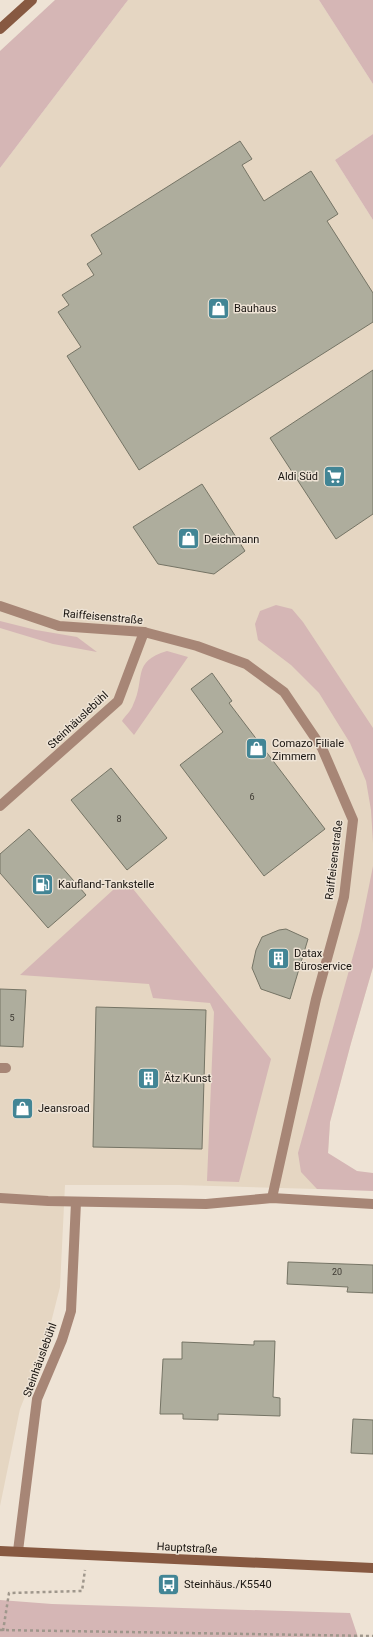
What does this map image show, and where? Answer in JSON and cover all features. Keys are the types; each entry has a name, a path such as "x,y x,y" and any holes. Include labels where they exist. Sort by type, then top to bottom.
{"street":[{"path":"0,29 32,0"},
{"name":"Raiffeisenstraße","path":"0,606 59,626 144,632 197,646 246,664 284,692 322,748 353,820 344,897 316,999 272,1198"},
{"name":"Steinhäuslebühl","path":"0,806 118,701 144,632"},
{"path":"0,1198 76,1202 206,1204 272,1198 373,1204"},
{"name":"Steinhäuslebühl","path":"18,1551 37,1399 62,1340 71,1311 76,1202"},
{"name":"Hauptstraße","path":"0,1551 373,1568"}],"path":[{"path":"87,1555 82,1591 8,1593 2,1630 373,1636"}],"shaded area":[{"path":"55,0 128,0 0,168 0,51"},
{"path":"128,0 319,0 373,84 373,134 335,160 373,220 373,967 330,1122 328,1153 317,1189 179,1185 65,1185 60,1287 45,1346 20,1409 0,1506 0,168"},
{"path":"319,0 373,0 373,84"},
{"path":"373,134 373,220 335,160"},
{"path":"276,605 292,609 303,622 373,728 373,843 371,810 366,781 350,743 319,693 291,665 258,640 255,624 260,611"},
{"path":"0,621 36,630 77,637 97,652 53,644 0,628"},
{"path":"167,651 188,657 134,735 122,721 131,709 137,695 141,672 148,660"},
{"path":"373,866 373,967 330,1122 328,1153 357,1171 373,1173 373,1191 317,1189 301,1172 298,1153 360,931"},
{"path":"125,879 271,1059 239,1182 207,1181 214,1012 210,1003 153,998 149,984 20,975"},
{"path":"0,1600 52,1604 350,1613 358,1637 0,1637"}],"building":[{"name":"Bauhaus","path":"240,141 252,159 242,165 264,201 311,171 338,214 327,221 373,293 373,322 139,470 67,356 81,347 58,312 69,305 62,295 94,275 87,264 102,254 91,235"},
{"name":"Aldi Süd","path":"373,370 373,514 336,539 270,438"},
{"name":"Deichmann","path":"202,484 245,551 214,574 158,564 133,527"},
{"path":"212,673 232,701 229,703 325,829 264,876 180,765 223,732 191,689"},
{"path":"111,768 167,838 127,870 71,800"},
{"name":"Kaufland-Tankstelle","path":"29,829 86,895 48,928 0,873 0,854"},
{"name":"Datax Büroservice","path":"286,929 308,939 290,999 261,989 252,968 256,950 262,937 279,930"},
{"path":"0,989 26,990 23,1047 0,1046"},
{"name":"Ätz Kunst","path":"96,1007 206,1010 202,1149 93,1147"},
{"path":"288,1262 373,1265 373,1293 347,1292 348,1287 287,1284"},
{"path":"254,1341 275,1341 273,1397 280,1398 280,1416 218,1414 218,1420 183,1419 183,1414 160,1414 163,1359 182,1359 182,1342 254,1345"},
{"path":"353,1419 373,1420 373,1454 351,1453"}],"place":[{"name":"Bauhaus","path":"218,308"},
{"name":"Aldi Süd","path":"334,476"},
{"name":"Deichmann","path":"189,539"},
{"name":"Comazo Filiale Zimmern","path":"256,749"},
{"name":"Kaufland-Tankstelle","path":"43,884"},
{"name":"Datax Büroservice","path":"278,959"},
{"name":"Ätz Kunst","path":"149,1078"},
{"name":"Jeansroad","path":"23,1108"},
{"name":"Steinhäus./K5540","path":"169,1584"}]}
